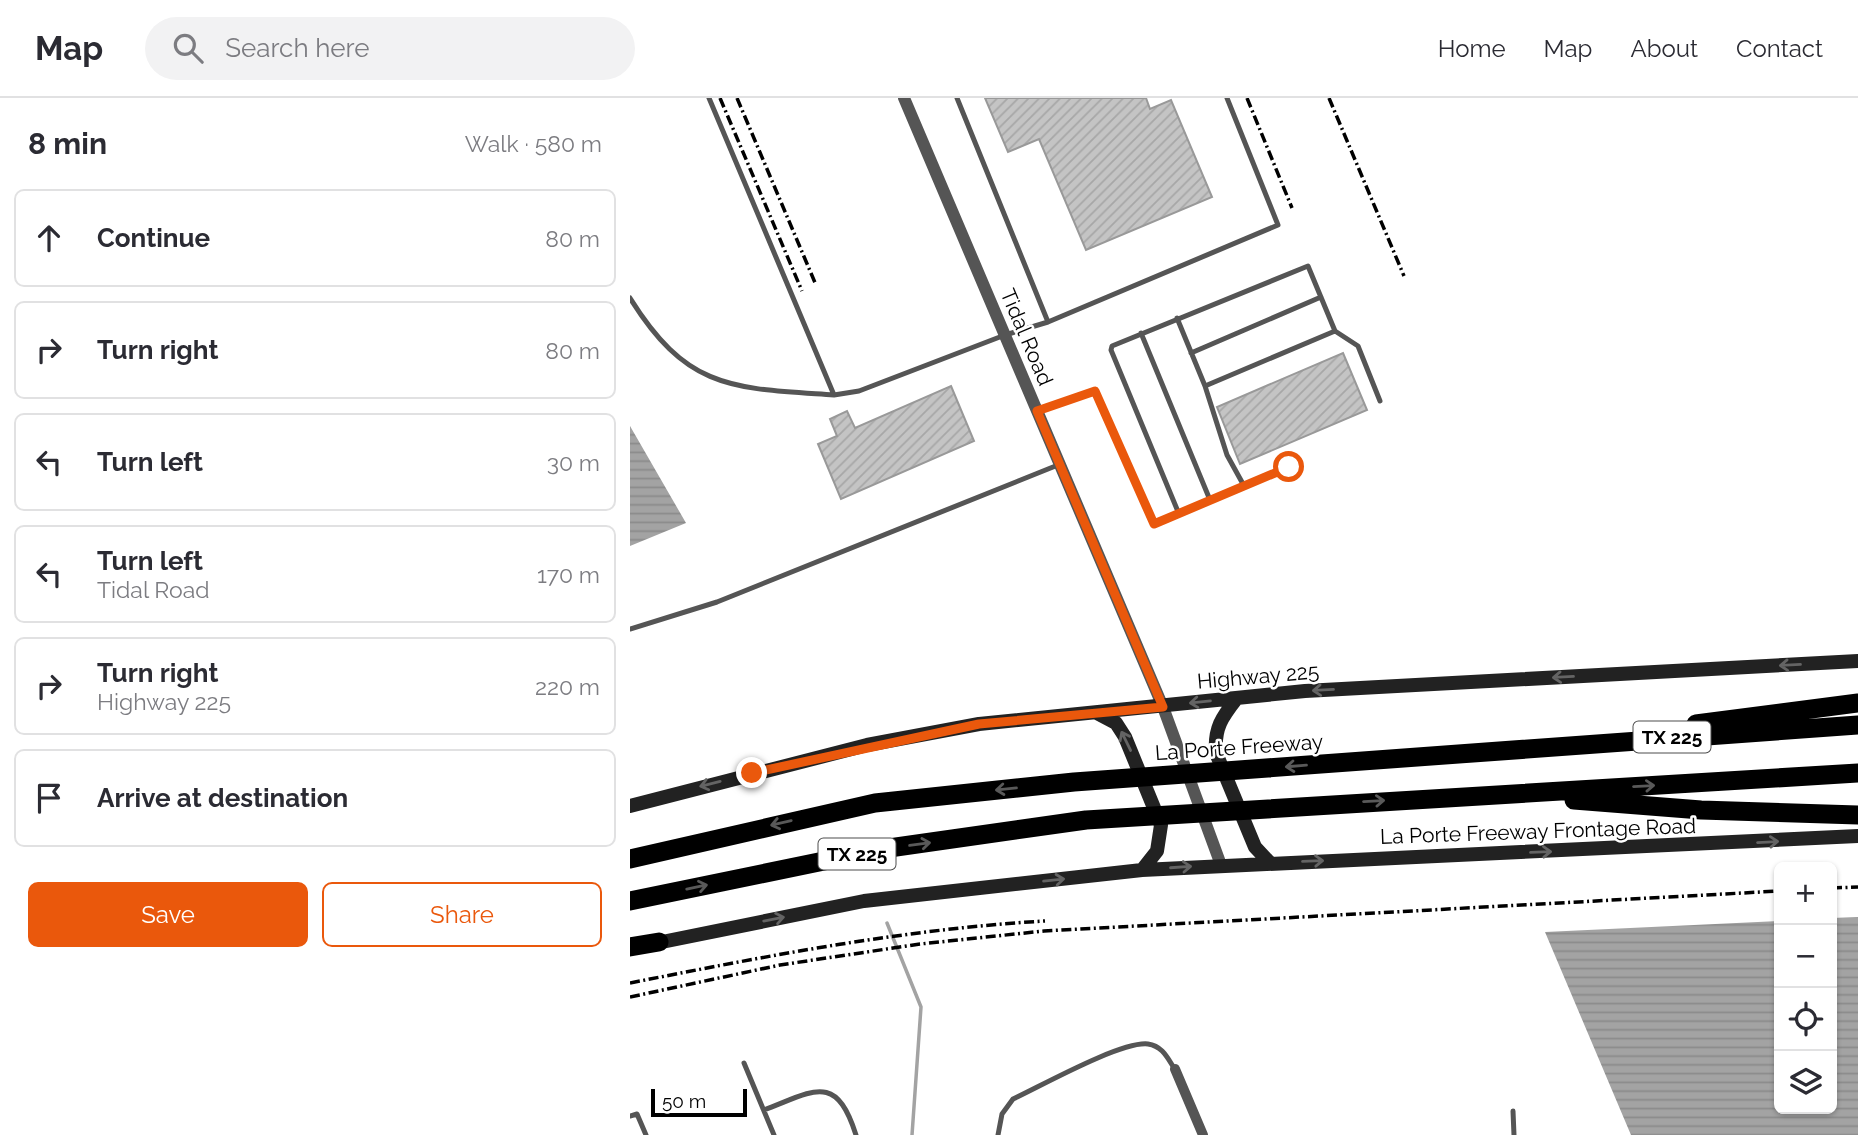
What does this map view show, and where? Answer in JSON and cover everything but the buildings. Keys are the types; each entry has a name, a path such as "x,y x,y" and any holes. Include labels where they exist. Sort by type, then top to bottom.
{"highway":[{"path":"1486,750 1858,703"},
{"name":"La Porte Freeway","path":"630,859 876,803 1074,782 1858,725"},
{"name":"TX 225","path":"630,901 881,849 1086,820 1257,807 1858,773"},
{"path":"1503,795 1702,810 1858,815"},
{"path":"630,948 659,942"}],"main road":[{"name":"Highway 225","path":"630,806 867,746 979,724 1305,691 1858,661"},
{"path":"1237,698 1220,719 1215,737 1216,753 1255,847 1270,863"},
{"path":"1097,712 1116,723 1125,737 1161,825 1157,851 1142,870"},
{"name":"La Porte Freeway Frontage Road","path":"1220,865 1858,836"},
{"path":"659,942 864,901 1142,870 1220,865"}],"street":[{"name":"Tidal Road","path":"904,98 1163,707 1220,865"},
{"path":"1175,1069 1203,1135"}],"lane":[{"path":"709,98 834,395"},
{"path":"957,98 1048,322"},
{"path":"630,298 649,329 681,362 706,376 738,386 834,395 859,391 892,380 1005,335 1048,322 1279,226 1227,98"},
{"path":"1179,514 1111,350 1112,346 1304,265 1308,266 1335,331 1358,346 1380,401"},
{"path":"1191,353 1321,297"},
{"path":"1177,318 1205,386 1227,455 1243,484"},
{"path":"1205,386 1335,331"},
{"path":"1141,333 1210,500"},
{"path":"1037,411 1095,391 1151,523 1154,524 1243,484 1289,467"},
{"path":"630,629 717,602 1060,464"},
{"path":"998,1135 1002,1114 1013,1099 1122,1048 1150,1044 1162,1050 1175,1069"},
{"path":"744,1063 774,1135"},
{"path":"764,1110 814,1091 826,1092 840,1098 848,1109 856,1135"},
{"path":"1513,1111 1514,1135"},
{"path":"630,1116 637,1114 646,1135"}],"shaded area":[{"path":"630,426 686,523 630,546"},
{"path":"1858,917 1858,1135 1631,1135 1545,932 1774,921 1774,1114 1837,1114 1837,918"}],"waterway":[{"path":"887,923 921,1007 912,1135"}],"railway":[{"path":"720,98 802,291"},
{"path":"737,98 816,285"},
{"path":"1247,98 1292,208"},
{"path":"1329,98 1404,276"},
{"path":"1837,888 1858,887"},
{"path":"630,997 780,965 920,944 1044,931 1774,891"},
{"path":"630,983 888,937 1045,921"}],"route":[{"path":"752,773 867,746 979,724 1163,707 1037,411 1091,390 1095,391 1151,523 1154,524 1243,484 1289,467"}]}
